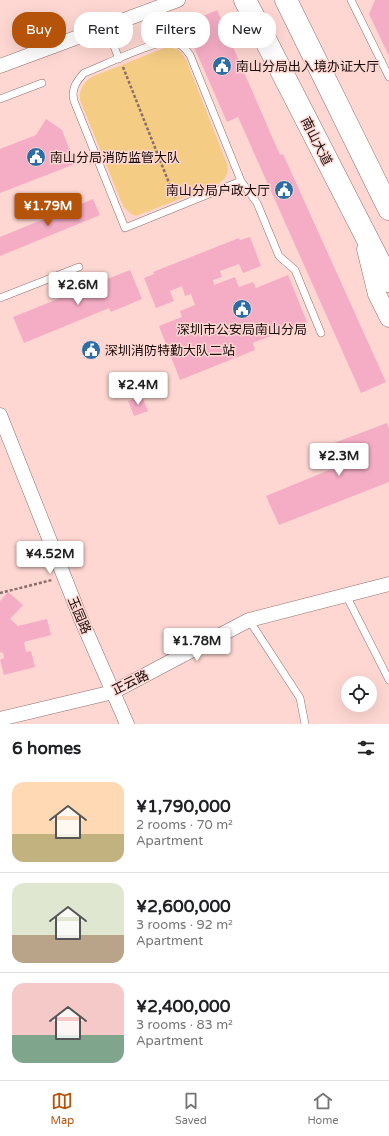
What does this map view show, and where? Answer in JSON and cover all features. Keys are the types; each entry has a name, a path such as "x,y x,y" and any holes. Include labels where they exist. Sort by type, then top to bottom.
{"main road":[{"name":"南山大道","path":"245,0 389,280"},
{"path":"286,0 389,210"}],"street":[{"path":"133,16 178,0"},
{"path":"0,66 74,38"},
{"path":"362,230 377,294 389,318"},
{"name":"玉园路","path":"0,415 64,577 127,724"},
{"name":"正云路","path":"0,718 113,692 249,620 389,584"}],"lane":[{"path":"351,0 389,77"},
{"path":"241,181 126,228 72,94 78,79 84,73 163,42 172,42 185,48 190,55 241,181 257,202 278,256 295,270 321,333"},
{"path":"115,48 120,59"},
{"path":"0,99 42,83"},
{"path":"0,298 79,267"},
{"path":"346,595 389,680"},
{"path":"249,620 300,698 305,724"}],"path":[{"path":"120,59 179,206"},
{"path":"0,592 64,577"}],"shaded area":[{"path":"164,48 174,48 179,51 187,62 227,164 228,170 225,178 218,184 136,216 131,214 123,206 80,100 81,89 87,80"}],"building":[{"path":"375,0 389,0 389,56 369,14"},
{"path":"217,10 218,12 218,48 234,48 280,155 283,154 386,382 361,393 238,117 227,122 195,48 210,48 210,13"},
{"name":"南山分局消防监管大队","path":"46,119 62,130 75,164 0,193 0,149 36,135"},
{"path":"93,199 100,215 0,256 0,237"},
{"name":"深圳市公安局南山分局","path":"250,237 261,266 243,273 239,264 220,271 222,277 213,280 214,285 235,277 239,287 253,282 256,288 288,275 307,322 253,343 255,350 180,380 159,326 182,317 180,311 195,305 191,294 185,296 182,286 170,291 174,301 156,308 144,278 154,274 153,272 239,238 240,240"},
{"path":"130,270 142,299 111,312 109,308 24,343 13,317"},
{"path":"142,396 148,411 134,416 128,401"},
{"path":"387,423 389,428 389,482 279,525 266,496 344,464 334,443"},
{"path":"8,592 23,605 10,619 18,626 47,619 51,635 24,642 26,652 31,651 35,667 4,675 0,660 4,658 3,652 1,653 0,651 0,601"}],"place":[{"name":"南山分局出入境办证大厅","path":"222,66"},
{"name":"南山分局消防监管大队","path":"36,157"},
{"name":"南山分局户政大厅","path":"284,190"},
{"name":"深圳市公安局南山分局","path":"242,309"},
{"name":"深圳消防特勤大队二站","path":"91,350"}]}
